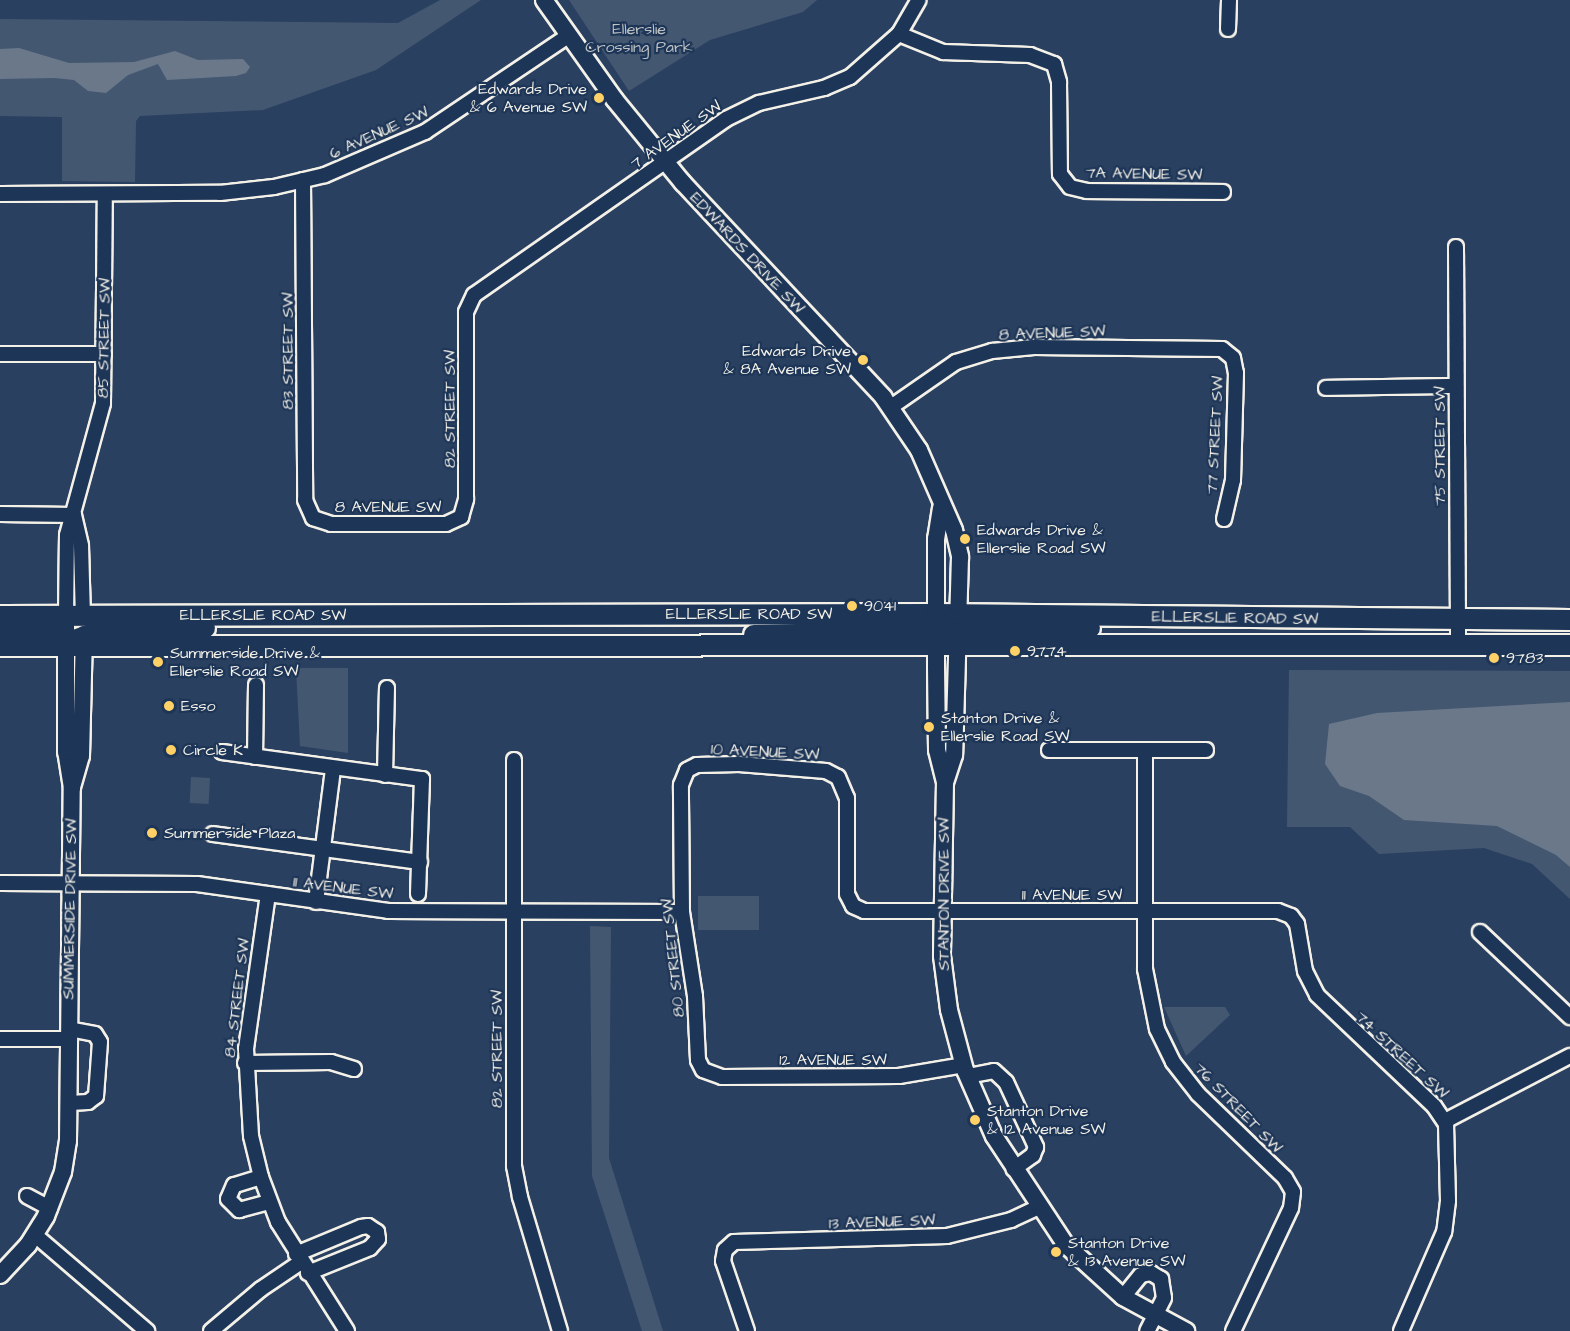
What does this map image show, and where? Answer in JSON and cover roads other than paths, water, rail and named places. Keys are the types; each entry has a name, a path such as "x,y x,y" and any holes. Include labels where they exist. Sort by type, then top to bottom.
{"main road":[{"name":"ELLERSLIE ROAD SW","path":"0,646 75,631 229,627 306,615 937,631 1118,627 1188,618 1570,620"},
{"name":"ELLERSLIE ROAD SW","path":"0,616 75,631 693,647 937,631"},
{"path":"937,631 946,629 960,631"},
{"path":"0,631 75,631"},
{"name":"ELLERSLIE ROAD SW","path":"960,631 1570,645"}],"street":[{"name":"EDWARDS DRIVE SW","path":"544,0 568,36 665,162 733,241 891,406 919,450 957,543 960,631"},
{"name":"7 AVENUE SW","path":"470,300 736,113 850,77 899,34 919,0"},
{"path":"1228,0 1228,28"},
{"name":"7A AVENUE SW","path":"899,34 943,52 1030,56 1054,64 1059,82 1059,166 1066,184 1087,191 1223,192"},
{"name":"6 AVENUE SW","path":"0,194 220,193 303,180 361,162 425,132 568,36"},
{"name":"83 STREET SW","path":"303,180 305,500 313,518"},
{"name":"85 STREET SW","path":"75,631 66,549 103,403 105,194"},
{"name":"75 STREET SW","path":"1456,248 1458,644"},
{"name":"82 STREET SW","path":"461,517 466,499 466,312 470,300"},
{"name":"8 AVENUE SW","path":"891,406 956,362 992,351 1034,347 1213,348 1229,353"},
{"name":"77 STREET SW","path":"1224,519 1233,480 1235,432 1235,369 1229,353"},
{"path":"0,354 104,354"},
{"path":"1326,388 1456,386"},
{"name":"EDWARDS DRIVE SW","path":"937,631 936,539 941,508"},
{"path":"0,514 74,514"},
{"name":"8 AVENUE SW","path":"313,518 331,524 446,524 461,517"},
{"name":"SUMMERSIDE DRIVE SW","path":"0,1275 35,1235 50,1208 66,1157 70,1103 72,788 66,753 75,631"},
{"name":"STANTON DRIVE SW","path":"937,631 938,750 945,782 941,912 945,980 966,1070 1014,1169 1065,1245 1151,1324 1186,1331"},
{"name":"STANTON DRIVE SW","path":"945,782 954,755 960,631"},
{"path":"255,757 256,685"},
{"path":"386,775 387,688"},
{"path":"1049,750 1206,750"},
{"name":"76 STREET SW","path":"1145,750 1146,979 1162,1043 1198,1094 1285,1178 1293,1192 1291,1208 1233,1331"},
{"path":"222,752 333,769 422,779 418,894"},
{"name":"82 STREET SW","path":"514,760 514,1166 520,1197 560,1331"},
{"name":"10 AVENUE SW","path":"687,770 698,765 739,764 826,771 841,780 847,798 846,888 853,906"},
{"path":"316,902 333,769"},
{"name":"80 STREET SW","path":"687,770 681,785 682,912 695,996 698,1060 703,1071"},
{"path":"213,834 420,862"},
{"name":"11 AVENUE SW","path":"0,883 181,883 388,911 682,912"},
{"name":"84 STREET SW","path":"268,894 245,1063 250,1128 269,1202 302,1263 347,1331"},
{"name":"11 AVENUE SW","path":"853,906 872,911 941,912 1278,911 1291,916"},
{"name":"74 STREET SW","path":"1291,916 1297,924 1305,971 1317,995 1445,1121 1448,1201 1444,1232 1401,1331"},
{"path":"1480,932 1570,1017"},
{"path":"0,1039 95,1034 100,1042 96,1096 88,1102 70,1103"},
{"path":"1445,1121 1570,1056"},
{"path":"245,1063 331,1062 354,1069"},
{"path":"966,1070 994,1071 1006,1082 1036,1148 1033,1155 1014,1169"},
{"name":"12 AVENUE SW","path":"703,1071 722,1077 899,1076 966,1070"},
{"path":"261,1177 234,1185 228,1199 239,1210 269,1202"},
{"path":"27,1196 50,1208"},
{"name":"13 AVENUE SW","path":"747,1331 724,1267 725,1250 739,1240 947,1236 1011,1220 1039,1207"},
{"path":"211,1331 261,1289 302,1263 361,1227 368,1226 377,1232 378,1239 370,1248 302,1263"},
{"path":"35,1235 147,1331"},
{"path":"1123,1297 1141,1275 1155,1274 1162,1282 1164,1298 1151,1324"}],"place":[{"name":"Edwards Drive & 6 Avenue SW","path":"599,98"},
{"name":"Edwards Drive & 8A Avenue SW","path":"863,360"},
{"name":"Edwards Drive & Ellerslie Road SW","path":"965,539"},
{"name":"9041","path":"852,606"},
{"name":"9774","path":"1015,651"},
{"name":"9783","path":"1494,658"},
{"name":"Summerside Drive & Ellerslie Road SW","path":"158,662"},
{"name":"Esso","path":"169,706"},
{"name":"Stanton Drive & Ellerslie Road SW","path":"929,727"},
{"name":"Circle K","path":"171,750"},
{"name":"Summerside Plaza","path":"152,833"},
{"name":"Stanton Drive & 12 Avenue SW","path":"975,1120"},
{"name":"Stanton Drive & 13 Avenue SW","path":"1056,1252"}],"park label":[{"name":"Ellerslie Crossing Park","path":"639,38"}]}
